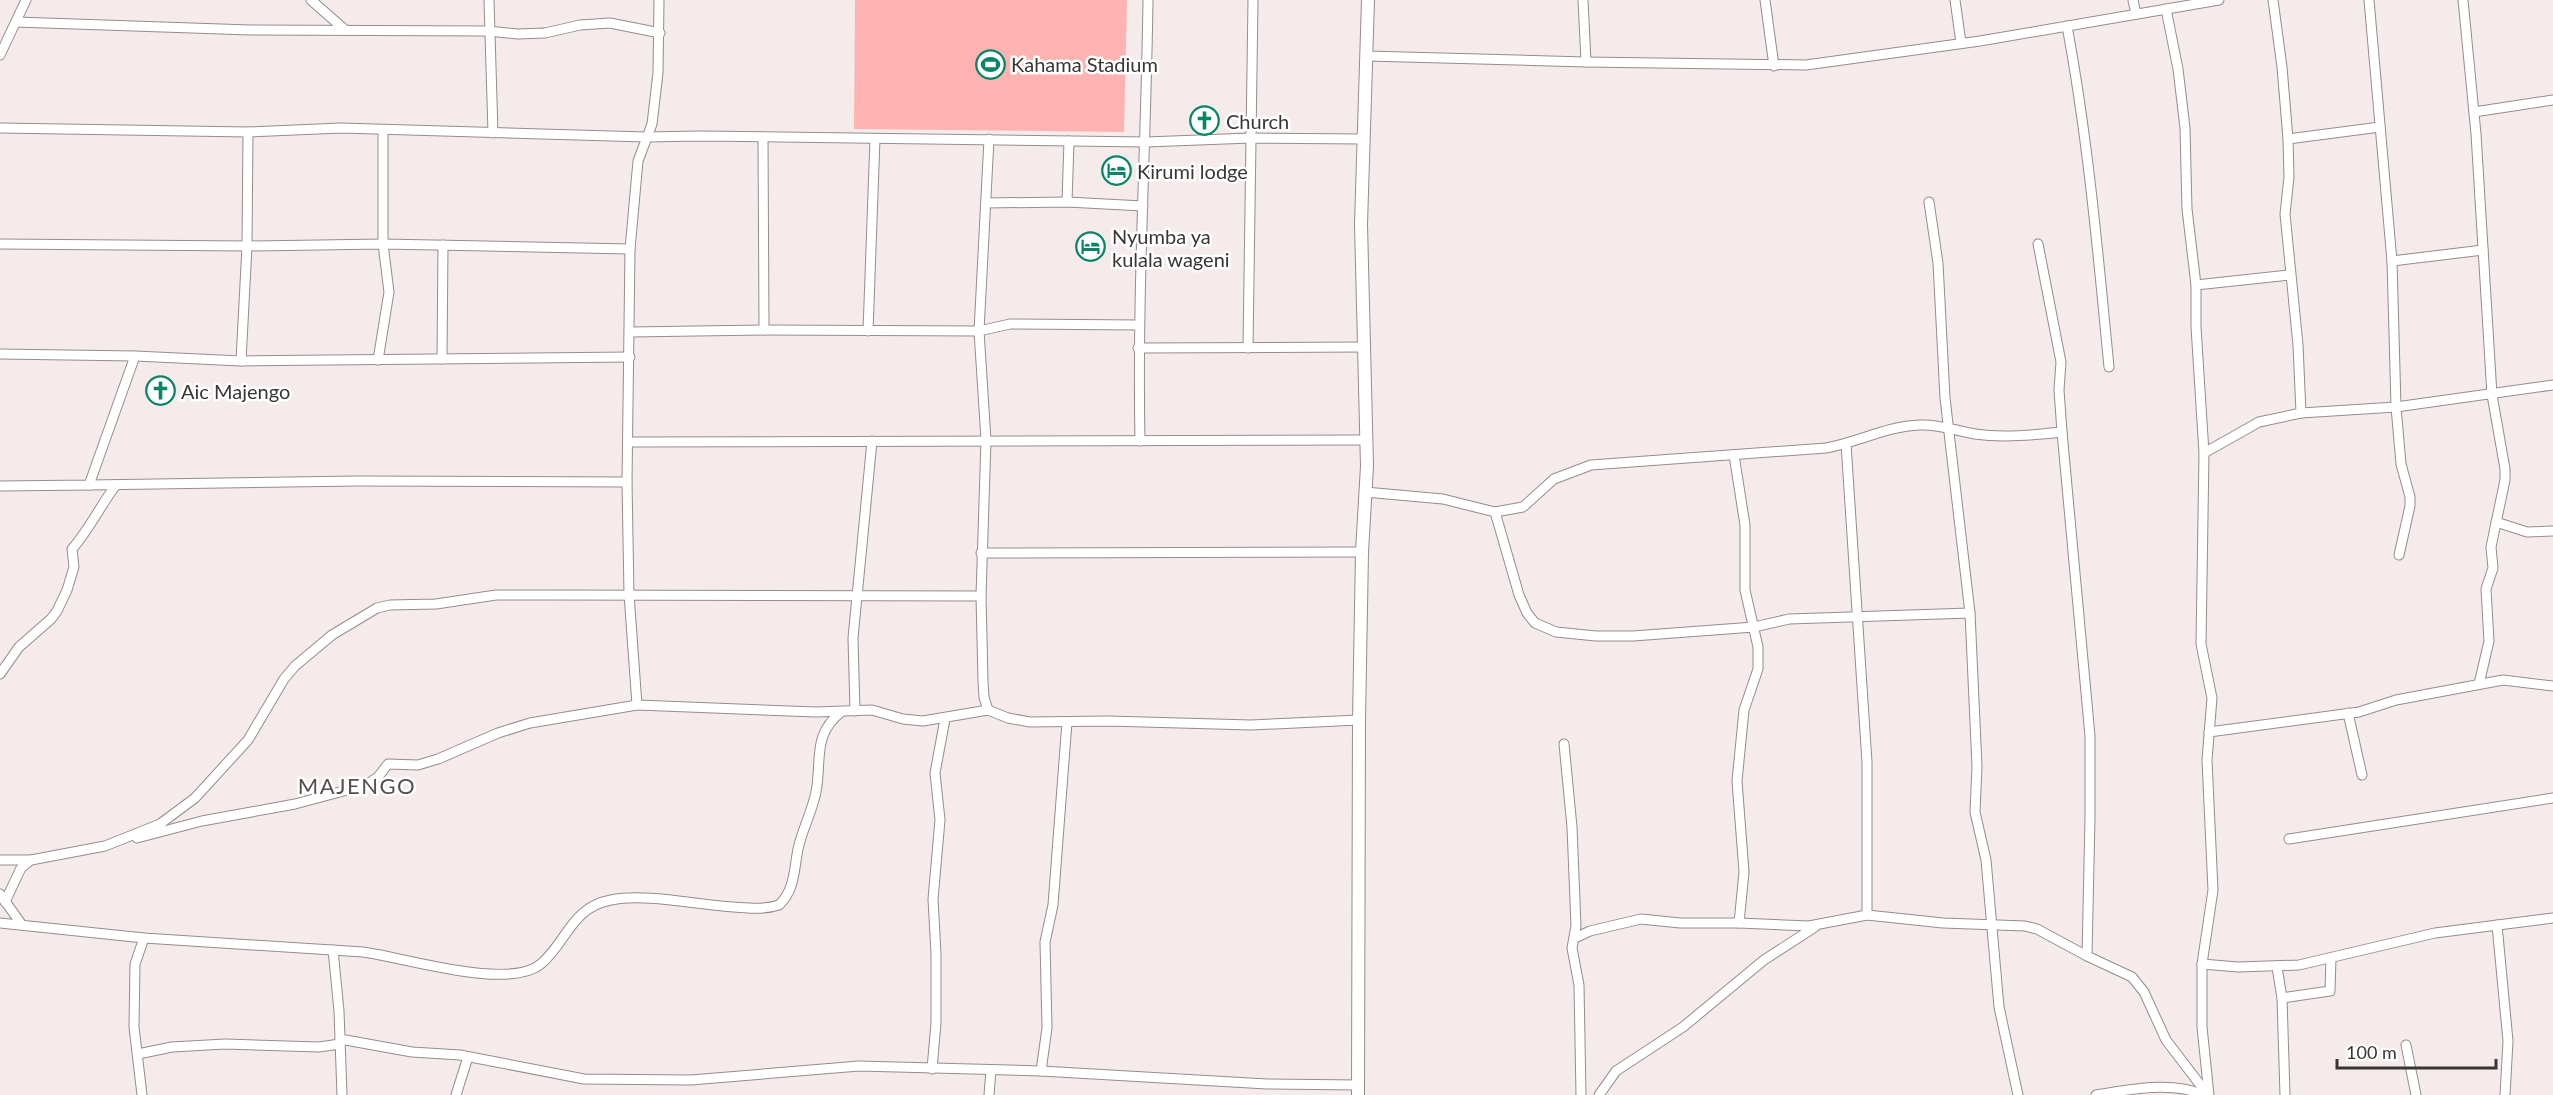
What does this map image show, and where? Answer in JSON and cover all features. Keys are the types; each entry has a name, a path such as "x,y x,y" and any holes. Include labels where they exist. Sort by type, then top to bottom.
{"street":[{"path":"0,55 26,0"},
{"path":"311,0 344,29"},
{"path":"489,0 488,31 493,133"},
{"path":"637,705 629,594 627,482 630,249 638,161 652,124 660,33 658,0"},
{"path":"1140,441 1138,348 1146,142 1148,0"},
{"path":"1248,348 1253,0"},
{"path":"138,1054 172,1047 225,1044 319,1047 340,1042 468,1057 584,1079 691,1080 859,1066 1041,1071 1358,1090 1359,720 1366,440 1361,224 1368,0"},
{"path":"1583,0 1586,62"},
{"path":"1765,0 1774,66"},
{"path":"1955,0 1961,43"},
{"path":"2133,0 2136,14"},
{"path":"1366,56 1806,65 1961,43 2219,0"},
{"path":"2273,0 2288,139 2289,177 2285,214 2289,274 2298,345 2301,413"},
{"path":"2369,0 2392,261 2396,407 2401,464 2409,488 2410,506 2399,555"},
{"path":"2463,0 2474,112 2492,395 2505,469 2505,480 2491,547 2493,568 2486,589 2489,641 2480,684"},
{"path":"2166,9 2185,128 2187,209 2196,285 2196,327 2205,453 2201,644 2212,698 2207,796 2213,890 2202,964 2202,1027 2207,1095"},
{"path":"16,22 250,30 488,31 518,34 545,33 579,25 610,23 660,33"},
{"path":"2067,26 2080,95 2109,367"},
{"path":"2474,112 2553,100"},
{"path":"2288,139 2380,127"},
{"path":"0,128 248,132 341,128 646,137 1146,142 1251,138 1363,139"},
{"path":"378,360 389,292 383,244 383,130"},
{"path":"241,362 247,246 248,132"},
{"path":"763,137 764,330"},
{"path":"868,331 875,139"},
{"path":"988,710 983,689 981,596 986,440 980,331 989,140"},
{"path":"1067,202 1070,141"},
{"path":"986,203 1067,202 1143,206"},
{"path":"1929,202 1939,275 1948,427 1970,613 1977,766 1975,812 1986,860 1999,1007 2018,1095"},
{"path":"0,244 247,246 383,244 630,249"},
{"path":"2038,244 2061,362 2059,390 2062,432 2090,736 2087,956"},
{"path":"442,359 443,245"},
{"path":"2392,261 2483,250"},
{"path":"2196,285 2289,274"},
{"path":"630,332 980,331 1010,324 1139,325"},
{"path":"1138,348 1365,347"},
{"path":"0,354 135,356 241,362 630,357"},
{"path":"89,485 135,356"},
{"path":"2205,453 2259,422 2301,413 2396,407 2553,385"},
{"path":"1365,492 1443,499 1495,512 1523,507 1554,479 1591,465 1846,444 1899,427 1923,425 1948,427 1976,434 2032,435 2062,432"},
{"path":"629,442 1366,440"},
{"path":"855,711 853,638 872,441"},
{"path":"1846,444 1867,762 1867,915"},
{"path":"1734,455 1744,517 1745,590 1758,647 1758,669 1744,710 1737,781 1744,872 1739,923"},
{"path":"0,486 357,481 627,482"},
{"path":"0,674 19,646 51,619 57,611 74,567 72,549 83,538 98,508 116,484"},
{"path":"1495,512 1519,595 1530,618 1546,628 1568,634 1634,636 1754,627 1779,620 1970,613"},
{"path":"2496,522 2527,532 2553,531"},
{"path":"981,554 1362,552"},
{"path":"105,846 160,824 195,798 248,740 284,679 295,666 332,635 377,608 390,605 436,604 496,596 629,594 981,596"},
{"path":"2209,732 2348,713 2396,700 2480,684 2519,680 2553,686"},
{"path":"0,860 31,860 105,846 202,821 295,804 374,781 388,764 405,766 430,762 498,733 530,723 637,705 841,712 880,710 903,719 923,722 988,710 1008,718 1030,722 1251,724 1359,720"},
{"path":"0,923 144,938 392,956 436,968 471,973 528,970 543,963 582,913 598,904 612,900 675,901 752,909 779,904 790,889 798,849 816,791 822,735 830,721 841,712"},
{"path":"2348,713 2362,775"},
{"path":"932,1069 936,1012 933,899 940,820 935,773 945,719"},
{"path":"1041,1071 1047,1028 1045,952 1053,905 1067,722"},
{"path":"1564,744 1572,817 1576,926 1572,948 1579,986 1581,1095"},
{"path":"2289,839 2553,798"},
{"path":"22,925 2,898 21,868 31,860"},
{"path":"1575,938 1590,931 1633,920 1817,925 1867,915 1943,923 2025,926 2037,929 2127,974 2136,981 2144,992 2166,1040 2207,1095"},
{"path":"2202,964 2277,967 2299,965 2435,933 2553,918"},
{"path":"1599,1095 1616,1071 1683,1028 1764,960 1817,925"},
{"path":"2496,925 2508,1041 2505,1095"},
{"path":"142,1095 134,1027 135,964 144,938"},
{"path":"333,950 342,1095"},
{"path":"2282,998 2330,991 2331,958"},
{"path":"2277,967 2282,998 2285,1095"},
{"path":"2406,1045 2416,1095"},
{"path":"456,1095 468,1057"},
{"path":"989,1095 991,1070"},
{"path":"1266,1095 1267,1084"},
{"path":"2096,1095 2125,1090 2183,1088 2207,1095"}],"shaded area":[{"name":"Kahama Stadium","path":"855,0 1127,0 1124,132 854,129"}],"place":[{"name":"Kahama Stadium","path":"990,64"},
{"name":"Church","path":"1205,121"},
{"name":"Kirumi lodge","path":"1116,171"},
{"name":"Nyumba ya kulala wageni","path":"1091,247"},
{"name":"Aic Majengo","path":"160,391"}],"district":[{"name":"MAJENGO","path":"357,785"}]}
